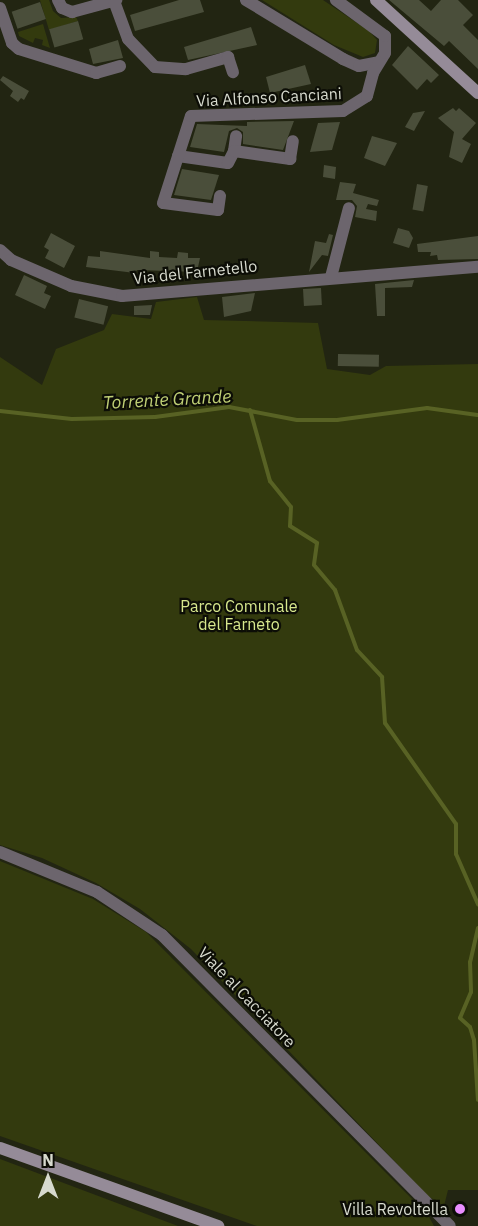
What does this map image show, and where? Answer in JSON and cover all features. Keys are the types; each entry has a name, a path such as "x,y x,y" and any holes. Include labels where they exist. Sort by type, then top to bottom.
{"main road":[{"path":"376,0 478,93"},
{"path":"0,1148 201,1224 218,1226"}],"street":[{"path":"58,0 62,8 72,12 115,0 128,39 155,67 186,69 228,57 233,72"},
{"path":"246,0 320,46 358,66 379,62"},
{"name":"Via Alfonso Canciani","path":"220,196 218,210 163,203 191,116 324,113 352,108 367,96 387,44 385,36 336,0"},
{"path":"0,8 12,43 20,49 96,73 120,66"},
{"path":"178,156 228,163 234,151 236,136"},
{"path":"234,151 290,159 293,141"},
{"path":"331,277 349,208"},
{"name":"Via del Farnetello","path":"0,250 11,260 71,286 122,296 331,277 478,267"},
{"name":"Viale al Cacciatore","path":"0,852 97,892 162,936 436,1214"},
{"path":"436,1214 442,1226"},
{"path":"436,1214 450,1226"}],"green space":[{"path":"40,0 49,0 53,11 61,18 76,17 78,21 49,30"},
{"path":"262,0 323,0 369,31 377,40 375,53 363,57 334,45"},
{"path":"43,24 50,48 42,45 43,40 35,38 33,43 19,36 18,32"},
{"name":"Parco Comunale del Farneto","path":"197,297 204,320 318,323 327,369 370,375 386,366 478,364 478,1190 448,1190 444,1206 428,1196 191,949 140,909 96,883 42,858 0,845 0,357 42,385 56,349 104,330 112,314 151,319 156,302"},
{"path":"0,861 93,899 146,932 428,1215 434,1226 257,1226 0,1136"},
{"path":"0,1159 178,1226 0,1226"}],"building":[{"path":"179,0 200,0 204,12 135,31 130,15"},
{"path":"389,0 419,0 431,11 441,0 458,0 473,15 463,25 478,40 478,69 449,41 444,46"},
{"path":"40,2 46,19 17,29 12,12"},
{"path":"78,21 83,39 54,48 49,29"},
{"path":"251,27 257,45 188,60 184,47"},
{"path":"118,40 123,58 93,64 89,49"},
{"path":"408,46 439,75 431,83 427,79 417,90 392,65"},
{"path":"305,65 311,84 270,93 266,77"},
{"path":"3,76 29,91 24,100 21,98 18,102 10,96 13,91 0,80"},
{"path":"453,108 456,111 459,108 476,123 462,139 471,144 462,163 449,157 454,132 438,118"},
{"path":"425,111 414,131 405,127 413,113"},
{"path":"294,121 283,150 243,144 243,132 237,128 229,131 224,152 190,147 197,124 247,126 247,122"},
{"path":"340,122 332,150 310,152 318,123"},
{"path":"372,136 397,143 385,166 364,158"},
{"path":"324,165 336,167 335,179 323,177"},
{"path":"182,169 219,175 211,200 174,195"},
{"path":"340,182 356,184 353,193 379,200 377,206 368,204 366,209 377,211 376,221 355,217 357,206 352,200 336,200"},
{"path":"417,184 428,186 423,212 412,210"},
{"path":"398,228 409,231 413,238 409,248 393,243"},
{"path":"51,233 75,246 64,268 45,258 49,250 44,247"},
{"path":"329,234 333,235 328,256 322,255 309,272 315,241 326,243"},
{"path":"478,236 478,259 438,260 437,255 430,256 431,252 418,252 417,244"},
{"path":"100,251 150,258 150,251 159,252 159,257 177,258 178,252 188,253 188,258 200,258 197,272 137,270 135,273 86,267 88,256 100,257"},
{"path":"24,275 47,286 44,293 51,296 45,309 15,295"},
{"path":"414,280 412,287 385,288 385,316 377,316 375,284"},
{"path":"321,288 322,305 304,306 303,289"},
{"path":"255,293 251,311 224,317 222,297"},
{"path":"79,299 108,306 104,325 74,317"},
{"path":"152,305 150,315 134,315 134,306"},
{"path":"338,354 379,355 379,367 338,366"}],"waterway":[{"name":"Torrente Grande","path":"0,411 72,419 155,417 229,407 297,420 337,420 427,408 478,415"},
{"path":"250,410 270,481 291,507 290,526 317,543 314,565 335,590 357,650 382,677 385,723 456,824 456,854 478,904"},
{"path":"478,928 470,962 471,992 460,1018 470,1027 474,1040 478,1100"}],"place":[{"name":"Villa Revoltella","path":"460,1209"}]}
